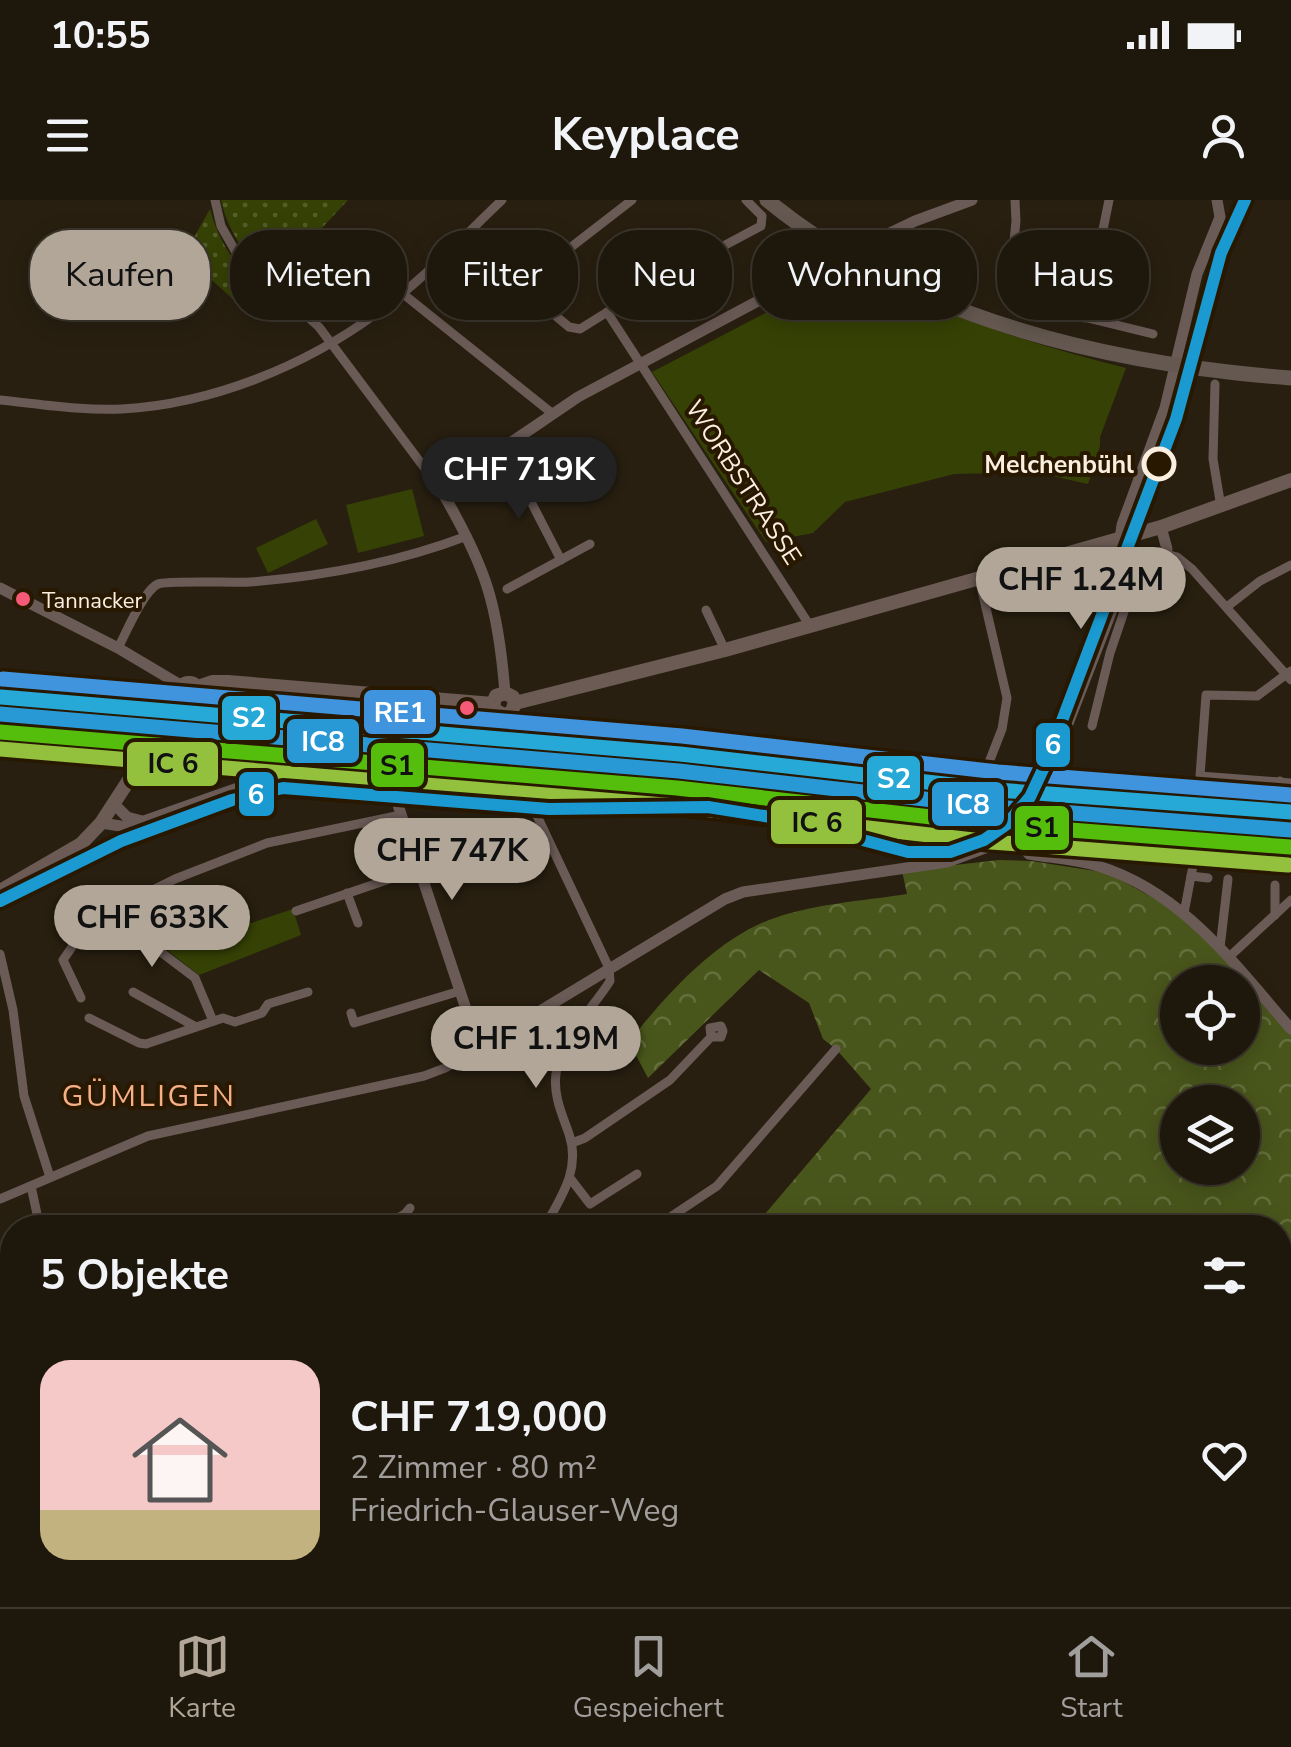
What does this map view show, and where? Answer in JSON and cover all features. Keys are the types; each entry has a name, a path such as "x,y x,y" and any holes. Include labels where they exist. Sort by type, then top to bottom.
{"highway":[{"path":"783,200 857,251 934,288 1056,329 1168,359"},
{"path":"763,206 843,254 930,297 1042,336 1291,378"},
{"path":"1265,371 1291,368"}],"main road":[{"path":"164,726 182,694 190,704 198,700 198,688 207,683 504,700 724,650 810,626 1161,527 1291,480"},
{"path":"0,891 70,852 101,823 146,753"}],"street":[{"path":"214,200 221,226 237,254 309,317 441,490 484,570 501,640 504,700"},
{"path":"471,230 502,200"},
{"path":"578,242 632,200"},
{"path":"732,242 756,229 763,220 763,206 746,200"},
{"path":"896,230 972,200"},
{"path":"1014,230 1015,200"},
{"path":"1103,230 1109,200"},
{"path":"1120,539 1165,408 1194,285 1219,222 1219,203"},
{"path":"407,288 427,270"},
{"path":"407,297 553,414"},
{"path":"441,490 553,414 752,304"},
{"path":"560,320 568,327 580,329 598,318"},
{"path":"0,400 94,409 168,404 249,382 330,344 364,320"},
{"name":"WORBSTRASSE","path":"612,320 810,626"},
{"path":"1093,320 1154,334"},
{"path":"1214,384 1213,459 1221,507"},
{"path":"512,466 561,560"},
{"path":"1161,527 1166,554 1162,561 1129,580 1116,597 1022,845 1029,854 1083,862 1145,886 1184,913 1291,1029"},
{"path":"118,648 150,591 159,584 231,584 337,573 422,552 467,536"},
{"path":"507,589 590,544"},
{"path":"1166,554 1186,563 1290,675 1258,696 1206,694 1200,776 1286,782 1278,818 1291,819"},
{"path":"1228,606 1260,581 1291,565"},
{"path":"979,578 1007,698 1002,729 988,764"},
{"path":"1092,726 1110,653 1132,588 1129,580"},
{"path":"0,588 118,648 182,694"},
{"path":"706,610 724,650"},
{"path":"101,823 122,827 263,780 292,778 530,801 609,968 610,981 569,1038 556,1074 557,1099 572,1143 570,1178 551,1215"},
{"path":"388,786 478,1048"},
{"path":"114,804 127,817 142,821"},
{"path":"81,998 63,960 90,921 267,843 401,815"},
{"path":"0,1199 108,1150 175,1128 424,1076 445,1068 725,899 743,892 948,862 1026,830"},
{"path":"1184,913 1196,850"},
{"path":"296,910 419,869"},
{"path":"1191,876 1208,878"},
{"path":"1224,953 1228,879"},
{"path":"1275,885 1275,915"},
{"path":"348,893 358,923"},
{"path":"133,899 158,950 195,978 213,1021"},
{"path":"1224,953 1291,900"},
{"path":"0,954 13,1010 24,1096 50,1177"},
{"path":"351,1013 354,1023 365,1021 460,991"},
{"path":"132,992 196,1026"},
{"path":"89,1018 139,1044 222,1018 235,1022 262,1013 268,1004 308,992"},
{"path":"572,1143 670,1080 711,1037"},
{"path":"674,1215 717,1186 836,1049"},
{"path":"570,1178 585,1200 595,1204 637,1174"},
{"path":"32,1186 38,1215"},
{"path":"403,1215 410,1208"}],"green space":[{"path":"221,200 348,200 320,230 232,230"},
{"path":"210,209 230,253 230,297 210,278 210,230 198,230"},
{"path":"752,320 968,320 1126,368 1100,437 1088,484 1035,472 954,474 845,502 813,533 766,542 652,372"},
{"path":"412,489 424,536 358,553 346,505"},
{"path":"316,519 328,544 268,573 256,548"},
{"path":"999,860 1031,861 1108,873 1193,920 1233,965 1160,965 1160,1065 1260,1065 1260,995 1291,1029 1291,1215 764,1215 871,1089 823,1039 809,1003 759,970 648,1078 629,1042 674,989 729,942 769,920 819,907 907,894 902,871"},
{"path":"293,909 301,935 199,975 168,951"}],"railway":[{"path":"6,694 42,710 96,722"},
{"path":"0,725 966,816 1291,839"},
{"path":"552,749 607,759"},
{"path":"844,781 971,791"}],"tram line":[{"name":"6","path":"0,901 121,841 232,800 283,788 549,809 708,807 783,819 908,852 950,852 984,840 1007,824 1030,797 1046,763 1176,419 1221,253 1245,200"}],"transit line":[{"name":"RE1","path":"3,679 682,736 998,772 1291,795"},
{"name":"S2","path":"1,697 680,754 997,790 1291,812"},
{"name":"IC8","path":"0,714 679,771 995,807 1291,830"},
{"name":"S1","path":"0,732 677,788 993,824 1290,847"},
{"path":"0,749 676,806 991,842 1288,865"}],"place":[{"name":"Melchenbühl","path":"1159,464"},
{"name":"Tannacker","path":"23,599"}],"district":[{"name":"GÜMLIGEN","path":"149,1096"}]}
